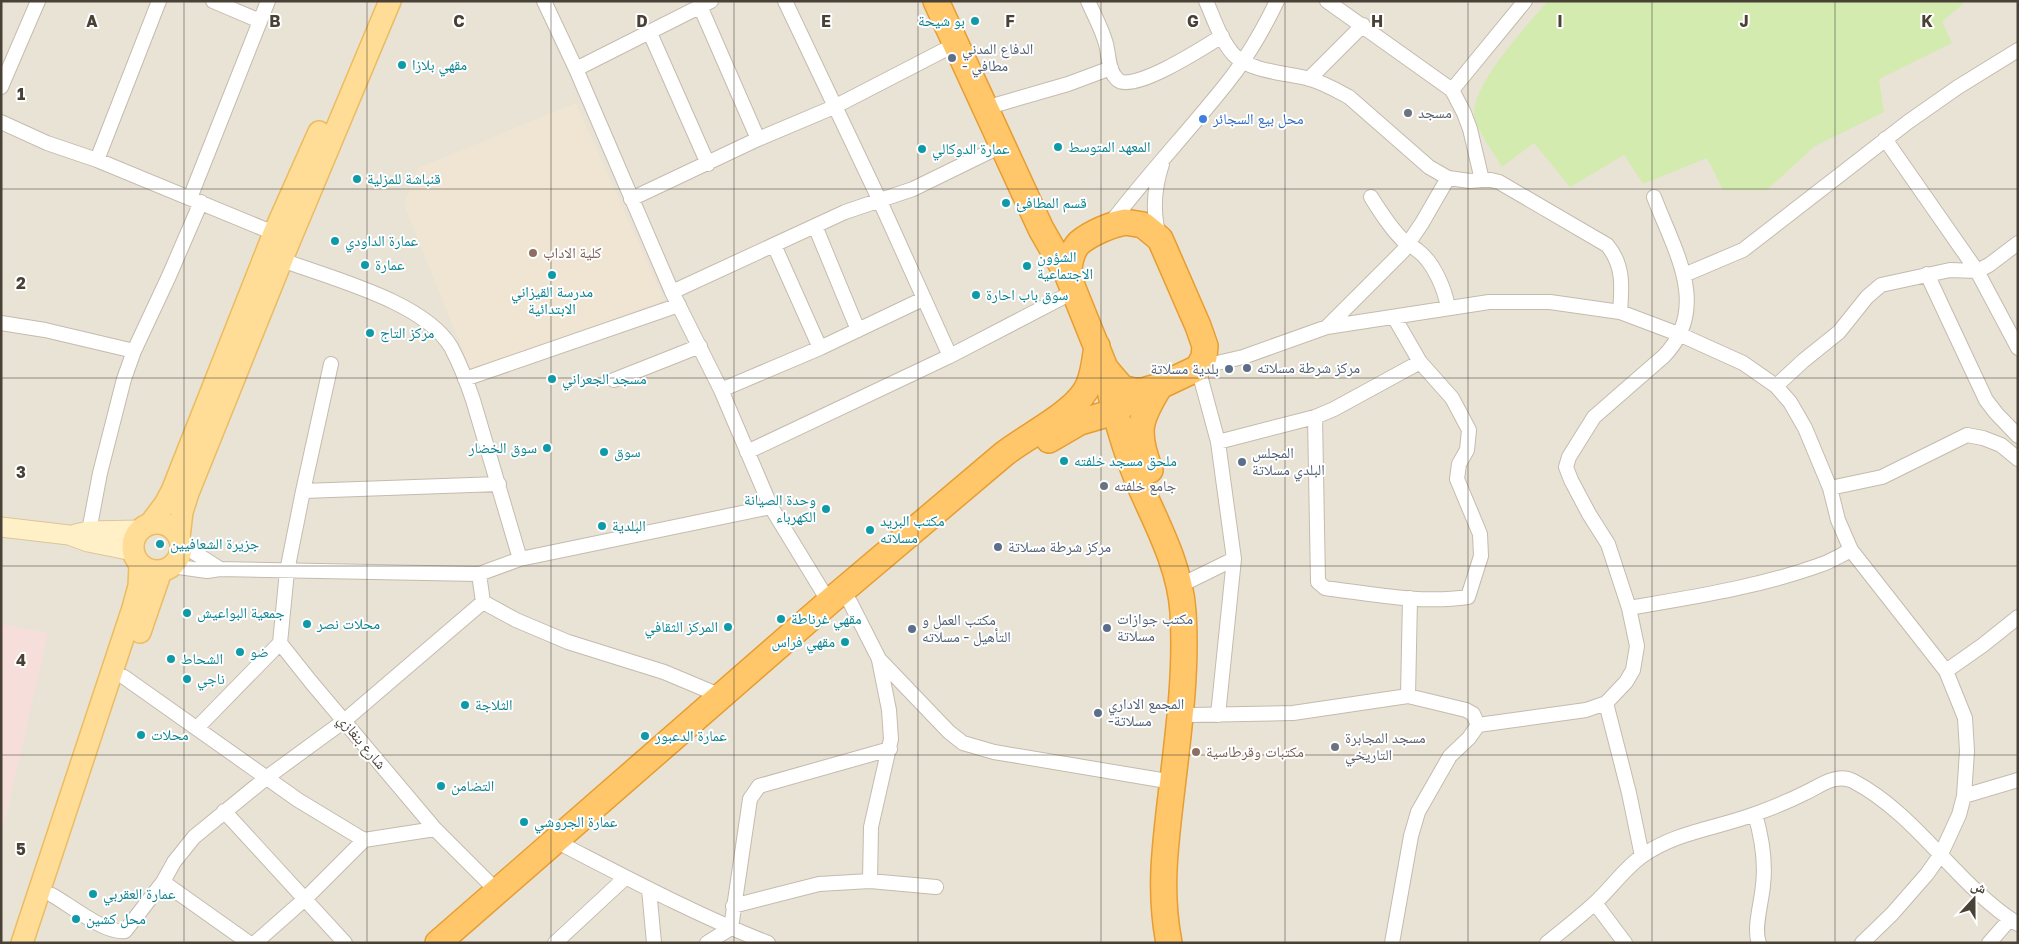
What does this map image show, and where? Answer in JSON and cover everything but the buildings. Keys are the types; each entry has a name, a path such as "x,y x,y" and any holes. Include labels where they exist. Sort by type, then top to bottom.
{"highway":[{"path":"936,1 1040,229 1070,284 1101,357 1114,412 1134,471 1172,560 1185,582 1183,610 1184,657 1175,874 1176,914 1180,943"},
{"path":"438,943 497,891 918,537 1021,458 1080,422 1114,412 1152,388 1199,367 1204,357 1204,346 1198,326 1160,239 1150,229 1136,222 1125,222 1107,228 1078,244 1063,242 1040,229"},
{"path":"1070,284 1069,264 1078,244"},
{"path":"1101,357 1122,388 1134,391 1152,388"},
{"path":"918,537 1013,447 1061,415 1079,400 1089,384 1101,357"},
{"path":"1152,388 1142,419 1141,443 1155,482 1179,536 1185,582 1197,623 1191,715 1163,874 1163,910 1169,943"},
{"path":"456,943 567,847 727,699"}],"main road":[{"path":"22,943 102,721 124,677 167,568 180,553 182,512 274,257 274,233 377,1"},
{"path":"35,943 52,895 139,586 137,558 133,540 166,504 274,257 390,1"},
{"path":"68,535 89,531 144,527 156,523 170,527 180,541"},
{"path":"1,527 68,535 137,558 150,570 167,568"}],"street":[{"path":"1,87 38,1"},
{"path":"97,160 159,1"},
{"path":"213,1 260,21"},
{"path":"89,531 105,454 124,379 134,351 170,276 195,200 268,1"},
{"path":"544,1 576,70 672,292 721,390 771,507 879,659 949,732 963,742 994,752 1161,780 1177,791"},
{"path":"785,1 879,199 950,356"},
{"path":"1088,1 1106,44 1111,68 1118,80 1123,82 1132,82 1178,63 1222,36"},
{"path":"1206,1 1222,36 1231,51 1242,62 1324,84 1349,97 1429,167 1448,178 1499,182 1607,245 1614,254 1620,269 1622,283 1620,312"},
{"path":"1107,228 1143,181 1163,160 1227,83 1259,35 1277,1"},
{"path":"1327,1 1452,90 1470,129 1482,180"},
{"path":"1452,90 1526,1"},
{"path":"576,70 706,4 758,139"},
{"path":"1309,79 1363,25"},
{"path":"650,33 708,164"},
{"path":"631,199 758,139 834,107 956,44"},
{"path":"1684,275 1743,250 1885,139 1958,87 2018,50"},
{"path":"985,108 1068,84 1111,68"},
{"path":"1,122 47,143 97,160 274,233"},
{"path":"1885,139 1977,271 2018,348"},
{"path":"672,292 845,212 913,189 1003,145"},
{"path":"1160,239 1155,222 1154,207 1157,179 1163,160"},
{"path":"1327,327 1389,266 1408,244 1448,178"},
{"path":"1371,197 1386,220 1408,244 1418,250 1441,281 1448,308"},
{"path":"1392,943 1411,836 1418,812 1450,756 1469,738 1478,725 1586,710 1606,703 1626,682 1633,670 1637,646 1629,608 1608,544 1570,480 1566,467 1569,457 1594,417 1664,356 1681,335 1688,301 1684,275 1654,197"},
{"path":"815,226 858,330"},
{"path":"1776,386 1839,332 1867,297 1881,284 1950,270 1977,271 1989,265 2018,243"},
{"path":"774,245 820,348"},
{"path":"274,257 371,292 412,310 433,325 450,346 465,379 499,484 520,558"},
{"path":"1926,274 1986,400 2018,436"},
{"path":"747,452 950,356 1070,284"},
{"path":"721,390 820,348 924,299"},
{"path":"1218,715 1234,559 1218,442 1199,367 1243,357 1327,327 1489,302 1550,302 1620,312 1681,335 1743,363 1776,386 1790,402 1805,428 1830,488 1838,520 1851,550 1946,671 1965,718 1967,752 1964,796 1959,815 1941,854 1927,874 1892,914 1862,943"},
{"path":"465,379 679,305"},
{"path":"1315,416 1318,582 1325,588 1410,598 1448,600 1468,597 1481,556 1480,534 1456,479 1459,464 1467,450 1469,430 1452,398 1420,362 1394,317"},
{"path":"1,323 45,330 134,351"},
{"path":"614,380 700,346"},
{"path":"1218,442 1315,416 1334,409 1420,362"},
{"path":"197,728 280,643 287,571 331,364"},
{"path":"1830,488 1882,477 1967,435 1984,438 2001,445 2018,459"},
{"path":"303,491 499,484"},
{"path":"167,568 207,571 220,569 479,574 520,558 771,507"},
{"path":"180,541 220,569"},
{"path":"1629,608 1765,581 1821,565 1851,550"},
{"path":"1185,582 1234,559"},
{"path":"479,574 483,602"},
{"path":"1408,696 1410,598"},
{"path":"483,602 516,620 568,642 664,672 727,699"},
{"path":"52,895 107,928 119,932 125,931 163,882 174,862 194,837 266,778 344,721 483,602"},
{"path":"1946,671 1983,645 2018,616"},
{"name":"شارع بنغازي","path":"280,643 435,828 497,891"},
{"path":"870,881 871,827 890,750 889,716 879,659"},
{"path":"124,677 298,800 364,840"},
{"path":"1191,715 1293,713 1408,696 1466,710 1473,714 1478,725"},
{"path":"1606,703 1629,793 1642,856"},
{"path":"731,928 750,799 759,786 890,750"},
{"path":"1547,943 1595,903 1642,856 1684,836 1755,814 1827,781 1840,778 1851,780 1891,807 1941,854 1966,882 2014,922 1989,943"},
{"path":"1964,796 2018,780"},
{"path":"224,811 306,898 345,943"},
{"path":"1755,814 1764,848 1764,883 1756,933 1759,943"},
{"path":"255,943 306,898 364,840 435,828"},
{"path":"567,847 625,878 731,928 768,943"},
{"path":"555,943 625,878"},
{"path":"733,906 819,884 870,881 936,887"},
{"path":"163,882 249,943"},
{"path":"649,889 654,943"},
{"path":"1595,903 1625,943"},
{"path":"707,943 731,928"}],"shaded area":[{"path":"1,1 2018,1 2018,943 1,943"},
{"name":"كلية الاداب","path":"576,103 664,300 472,373 404,205 418,168"},
{"path":"1,624 48,633 1,839"}],"green space":[{"path":"1548,1 1966,1 1942,22 1952,43 1879,79 1884,112 1815,146 1767,190 1723,190 1707,158 1643,184 1624,155 1570,187 1534,143 1502,167 1475,120 1474,107 1489,75 1514,41"}],"place":[{"name":"بو شيحة","path":"975,21"},
{"name":"الدفاع المدني - مطافي","path":"952,58"},
{"name":"مقهي بلازا","path":"402,65"},
{"name":"مسجد","path":"1408,113"},
{"name":"محل بيع السجائر","path":"1203,119"},
{"name":"المعهد المتوسط","path":"1058,147"},
{"name":"عمارة الدوكالي","path":"922,149"},
{"name":"قنباشة للمزلية","path":"357,179"},
{"name":"قسم المطافئ","path":"1006,203"},
{"name":"عمارة الداودي","path":"335,241"},
{"name":"كلية الاداب","path":"533,253"},
{"name":"عمارة","path":"365,265"},
{"name":"الشؤون الاجتماعية","path":"1027,266"},
{"name":"مدرسة القيزاني الابتدائية","path":"552,275"},
{"name":"سوق باب احارة","path":"976,295"},
{"name":"مركز التاج","path":"370,333"},
{"name":"مركز شرطة مسلاته","path":"1247,368"},
{"name":"بلدية مسلاتة","path":"1229,369"},
{"name":"مسجد الجعراني","path":"552,379"},
{"name":"سوق الخضار","path":"547,448"},
{"name":"سوق","path":"604,452"},
{"name":"ملحق مسجد خلفته","path":"1064,461"},
{"name":"المجلس البلدي مسلاتة","path":"1242,462"},
{"name":"جامع خلفته","path":"1104,486"},
{"name":"وحدة الصيانة الكهرباء","path":"826,509"},
{"name":"البلدية","path":"602,526"},
{"name":"مكتب البريد مسلاته","path":"870,530"},
{"name":"جزيرة الشعافيين","path":"160,544"},
{"name":"مركز شرطة مسلاتة","path":"998,547"},
{"name":"جمعية البواعيش","path":"187,613"},
{"name":"مقهي غرناطة","path":"781,619"},
{"name":"محلات نصر","path":"307,624"},
{"name":"المركز الثقافي","path":"728,627"},
{"name":"مكتب جوازات مسلاتة","path":"1107,628"},
{"name":"مكتب العمل و التأهيل - مسلاته","path":"912,629"},
{"name":"مقهي فراس","path":"845,642"},
{"name":"ضو","path":"240,652"},
{"name":"الشحاط","path":"171,659"},
{"name":"ناجي","path":"187,679"},
{"name":"الثلاجة","path":"465,705"},
{"name":"المجمع الاداري -مسلاتة","path":"1098,713"},
{"name":"محلات","path":"141,735"},
{"name":"عمارة الدعبور","path":"645,736"},
{"name":"مسجد المجابرة التاريخي","path":"1335,747"},
{"name":"مكتبات وقرطاسية","path":"1196,752"},
{"name":"التضامن","path":"441,786"},
{"name":"عمارة الجروشي","path":"524,822"},
{"name":"عمارة العقربي","path":"93,894"},
{"name":"محل كشين","path":"76,919"}]}
